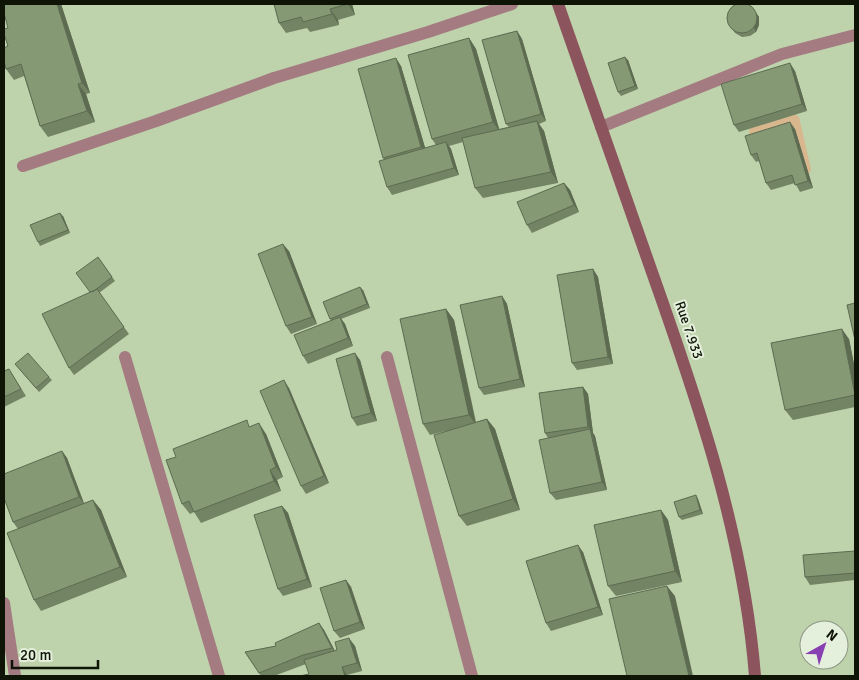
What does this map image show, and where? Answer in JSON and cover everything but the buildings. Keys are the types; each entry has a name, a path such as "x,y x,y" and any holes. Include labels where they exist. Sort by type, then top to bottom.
{"street":[{"path":"23,166 156,121 274,78 428,32 512,4"},
{"name":"Rue 7.933","path":"558,4 689,376 720,478 736,544 751,631 755,676"},
{"path":"601,126 782,54 855,35"},
{"path":"125,357 219,676"},
{"path":"387,357 472,676"},
{"path":"4,603 15,676"}],"shaded area":[{"path":"793,112 799,117 811,169 806,181 765,172 749,133 750,125"}]}
